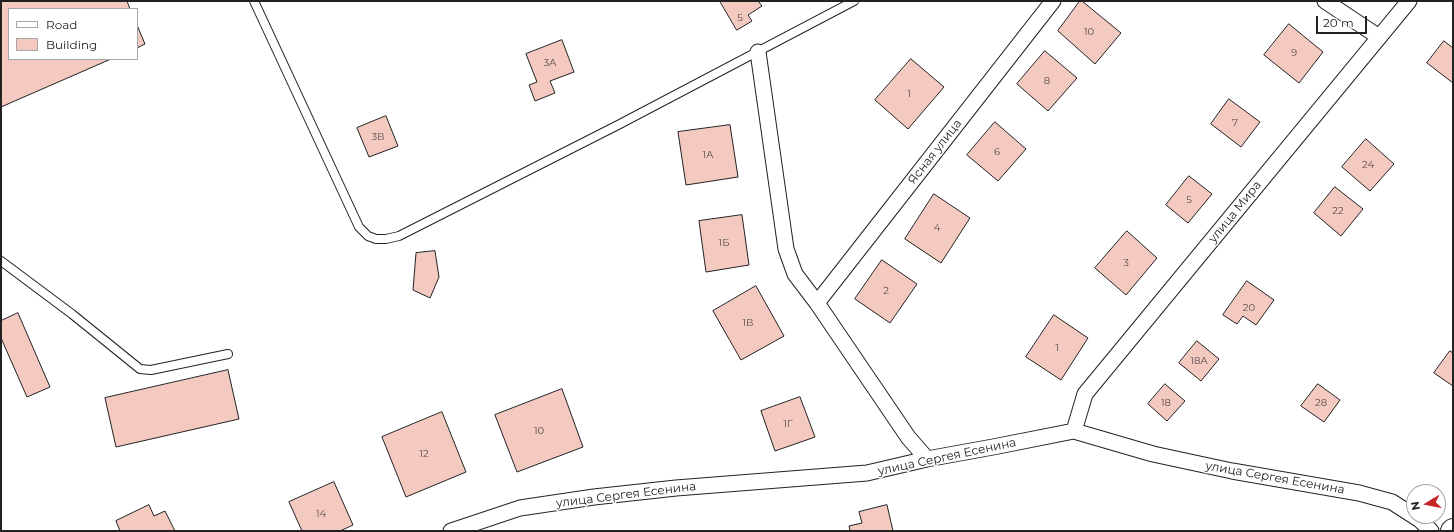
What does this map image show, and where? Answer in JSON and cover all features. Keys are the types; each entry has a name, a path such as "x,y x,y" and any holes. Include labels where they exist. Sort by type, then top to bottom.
{"street":[{"name":"Ясная улица","path":"817,303 1053,1"},
{"path":"1325,1 1379,37"},
{"name":"улица Мира","path":"1074,431 1085,394 1409,1"},
{"path":"758,52 786,249 795,274 817,303 908,438 927,459"},
{"name":"улица Сергея Есенина","path":"451,531 520,508 594,497 676,488 867,473 927,459 993,448 1074,431 1153,454 1232,471 1358,493 1392,502 1420,520 1431,531"}],"lane":[{"path":"254,1 359,228 368,236 376,239 386,239 399,236 432,220 854,1"},
{"path":"1,261 72,314 140,369 151,370 228,354"}],"building":[{"path":"1,1 127,1 130,8 8,8 8,60 109,60 1,107"},
{"path":"720,1 758,1 762,6 748,15 752,21 737,30"},
{"path":"1080,1 1082,1 1121,33 1095,64 1058,31"},
{"path":"1289,24 1323,52 1299,83 1264,55"},
{"path":"138,27 145,44 138,48"},
{"path":"562,40 574,72 550,81 555,93 535,101 529,85 537,82 526,54"},
{"path":"1444,41 1453,48 1453,83 1427,63"},
{"path":"1045,51 1077,78 1048,111 1017,84"},
{"path":"911,59 944,87 908,129 875,100"},
{"path":"1229,99 1260,122 1241,147 1211,124"},
{"path":"386,116 398,146 369,157 357,128"},
{"path":"995,122 1026,149 998,181 967,155"},
{"path":"730,125 738,177 686,185 678,132"},
{"path":"1366,139 1394,164 1370,191 1342,167"},
{"path":"1189,176 1212,194 1188,223 1166,205"},
{"path":"1335,187 1363,209 1341,236 1314,213"},
{"path":"934,194 970,218 941,263 905,239"},
{"path":"742,215 749,265 706,272 699,221"},
{"path":"1127,231 1157,258 1126,295 1095,268"},
{"path":"435,251 439,277 430,298 413,290 416,253"},
{"path":"882,260 917,284 890,323 855,299"},
{"path":"1247,281 1274,300 1256,325 1243,316 1237,324 1223,315"},
{"path":"756,286 784,336 741,360 713,311"},
{"path":"18,313 50,387 27,397 1,338 1,321"},
{"path":"1054,315 1088,338 1061,380 1026,357"},
{"path":"1197,341 1219,359 1201,381 1179,363"},
{"path":"1450,351 1453,353 1453,386 1434,373"},
{"path":"228,370 239,419 116,447 105,398"},
{"path":"1165,384 1185,401 1167,421 1148,404"},
{"path":"1318,384 1340,400 1324,422 1301,406"},
{"path":"562,389 583,447 517,472 495,415"},
{"path":"800,397 815,437 775,451 761,411"},
{"path":"442,412 466,472 406,497 382,437"},
{"path":"334,482 353,525 340,531 302,531 289,502"},
{"path":"149,505 154,516 165,511 175,531 120,531 116,521"},
{"path":"887,505 893,531 850,531 849,526 862,523 859,512"}]}
